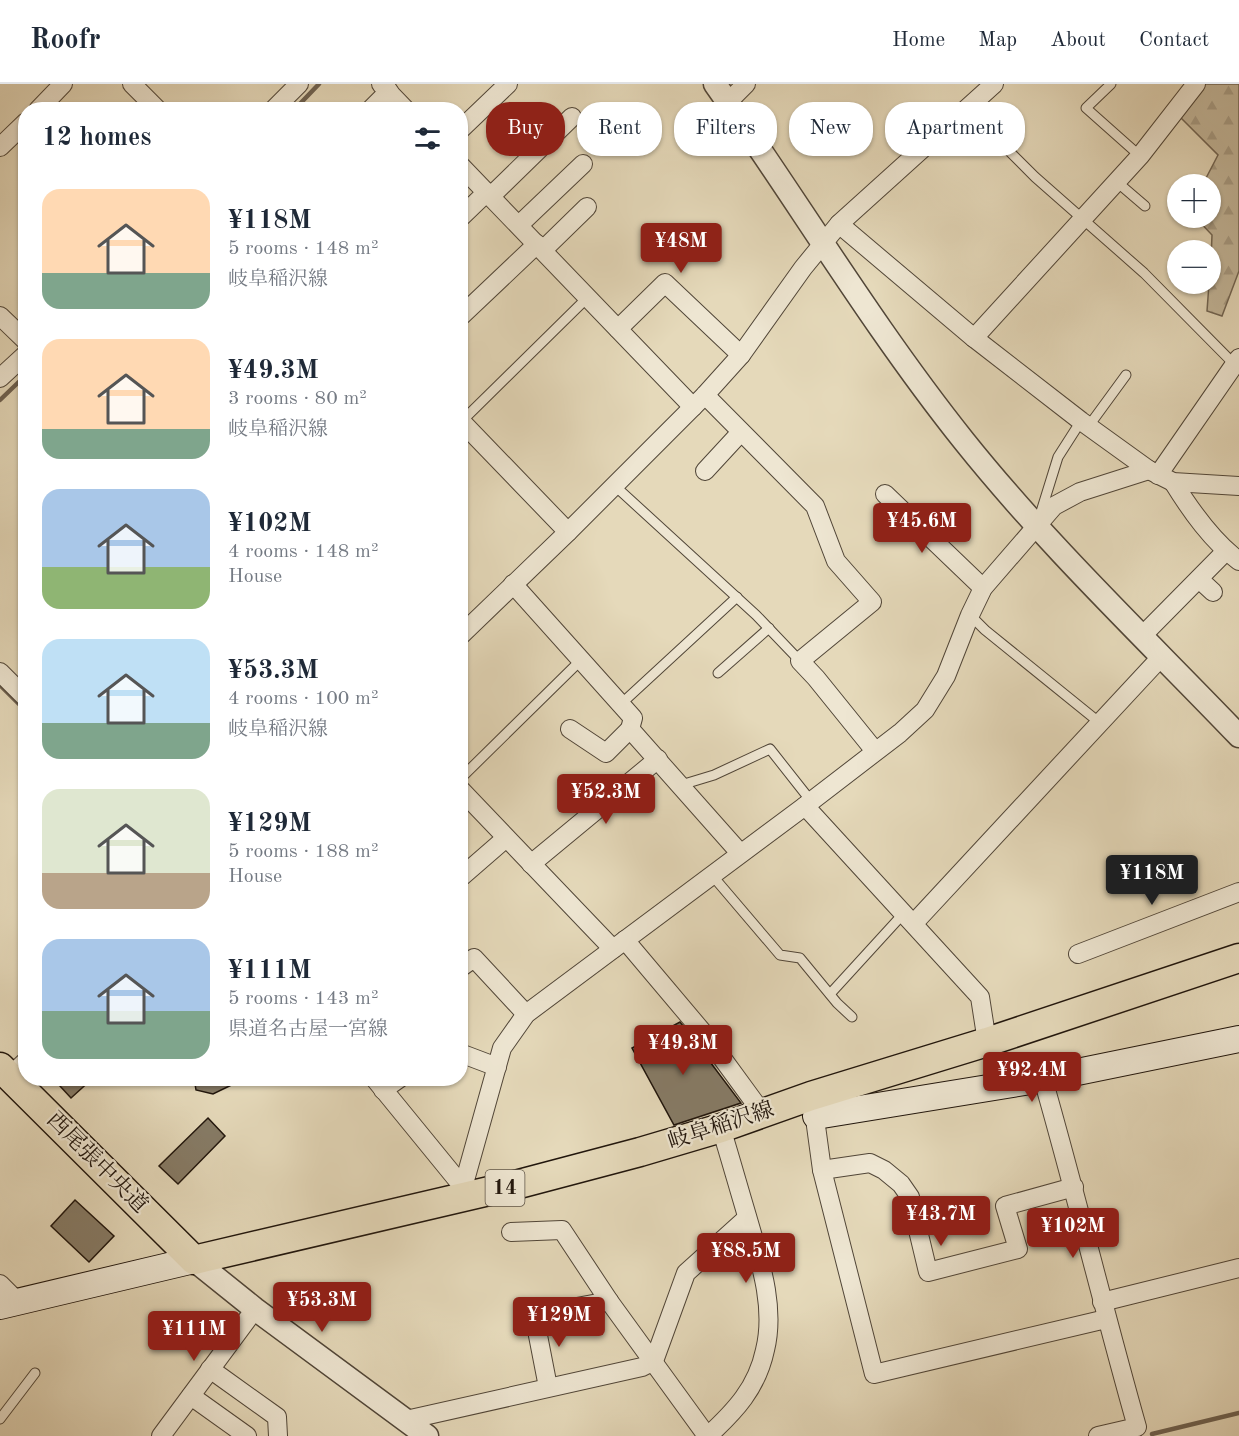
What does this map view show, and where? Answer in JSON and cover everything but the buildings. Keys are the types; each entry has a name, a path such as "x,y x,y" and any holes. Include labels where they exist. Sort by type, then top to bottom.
{"main road":[{"name":"岐阜稲沢線","path":"194,1260 461,1193 640,1152 763,1114 814,1106 987,1042 1239,958"},
{"path":"814,1106 1042,1079 1239,1039"},
{"name":"西尾張中央道","path":"29,1086 194,1260"},
{"path":"9,1304 194,1260"}],"street":[{"path":"46,102 63,84"},
{"path":"132,84 150,102"},
{"path":"281,102 299,84"},
{"path":"468,122 508,84"},
{"path":"746,84 721,93 906,367 1036,527 1239,736"},
{"path":"975,102 994,84"},
{"path":"975,338 1140,156 1196,84"},
{"path":"375,102 385,88 398,102"},
{"path":"468,211 572,117"},
{"path":"2,142 18,129"},
{"path":"468,628 699,401 741,355 803,268 839,224 915,156"},
{"path":"519,225 583,164"},
{"path":"468,173 618,329 699,401 741,432 815,506 836,561 872,602 800,661 875,751"},
{"path":"468,310 587,207"},
{"path":"839,224 975,338 1084,424 1160,476 1233,556 1199,579 1142,636"},
{"path":"618,329 665,283 741,355"},
{"path":"0,316 18,333"},
{"path":"0,378 18,361"},
{"path":"1160,476 1237,364"},
{"path":"468,428 568,532"},
{"path":"705,471 741,432"},
{"path":"461,1193 502,1048 526,1014 808,803 925,710 946,676 983,588 1054,506 1080,492 1160,476 1239,486"},
{"path":"885,494 983,588"},
{"path":"1199,579 1213,592"},
{"path":"513,584 633,718 630,729 606,753 570,729"},
{"path":"909,918 1100,723 1162,656"},
{"path":"0,672 18,690"},
{"path":"630,729 740,853"},
{"path":"531,864 658,759"},
{"path":"468,798 531,864 619,944 706,1036 763,1114"},
{"path":"808,803 980,997 987,1042"},
{"path":"468,871 506,838"},
{"path":"1078,954 1239,892"},
{"path":"468,962 474,958 526,1014"},
{"path":"468,1056 497,1066"},
{"path":"1042,1079 1074,1187 1104,1311 1137,1427 1098,1436"},
{"path":"381,1086 461,1193"},
{"path":"814,1106 822,1170 874,1374 1104,1311 1239,1269"},
{"path":"511,1232 562,1230 609,1301 707,1436 736,1410 754,1381 766,1350 768,1313 761,1265 721,1128"},
{"path":"822,1170 870,1163 884,1170 901,1184 910,1197 928,1272 1018,1249 1005,1206 1074,1187"},
{"path":"406,1420 642,1367 654,1361 686,1273 747,1218"},
{"path":"194,1260 255,1309 427,1436"},
{"path":"0,1284 9,1304"},
{"path":"548,1387 534,1315 609,1301"},
{"path":"161,1436 255,1309"},
{"path":"210,1369 277,1417 278,1436"},
{"path":"190,1396 247,1436"}],"lane":[{"path":"1111,84 1086,108 1140,156"},
{"path":"1013,156 1144,273 1237,364"},
{"path":"1117,182 1145,206"},
{"path":"468,414 588,297"},
{"path":"1036,527 1058,457 1126,375"},
{"path":"614,485 738,597 800,661"},
{"path":"621,704 738,597"},
{"path":"970,615 1100,723"},
{"path":"718,673 769,628"},
{"path":"468,771 581,660"},
{"path":"681,785 714,775 770,749 808,803"},
{"path":"711,874 780,956 800,958 852,1017"},
{"path":"830,994 909,918"},
{"path":"0,1419 35,1373"}],"green space":[{"path":"1199,84 1239,84 1239,271 1222,316 1207,311 1208,294 1221,294 1221,240 1212,240 1212,235 1205,228 1221,228 1221,174 1208,174 1218,155 1175,112"}],"waterway":[{"path":"302,102 319,84"},
{"path":"0,400 18,383"},
{"path":"0,685 18,703"},
{"path":"1152,1434 1239,1413"}]}
